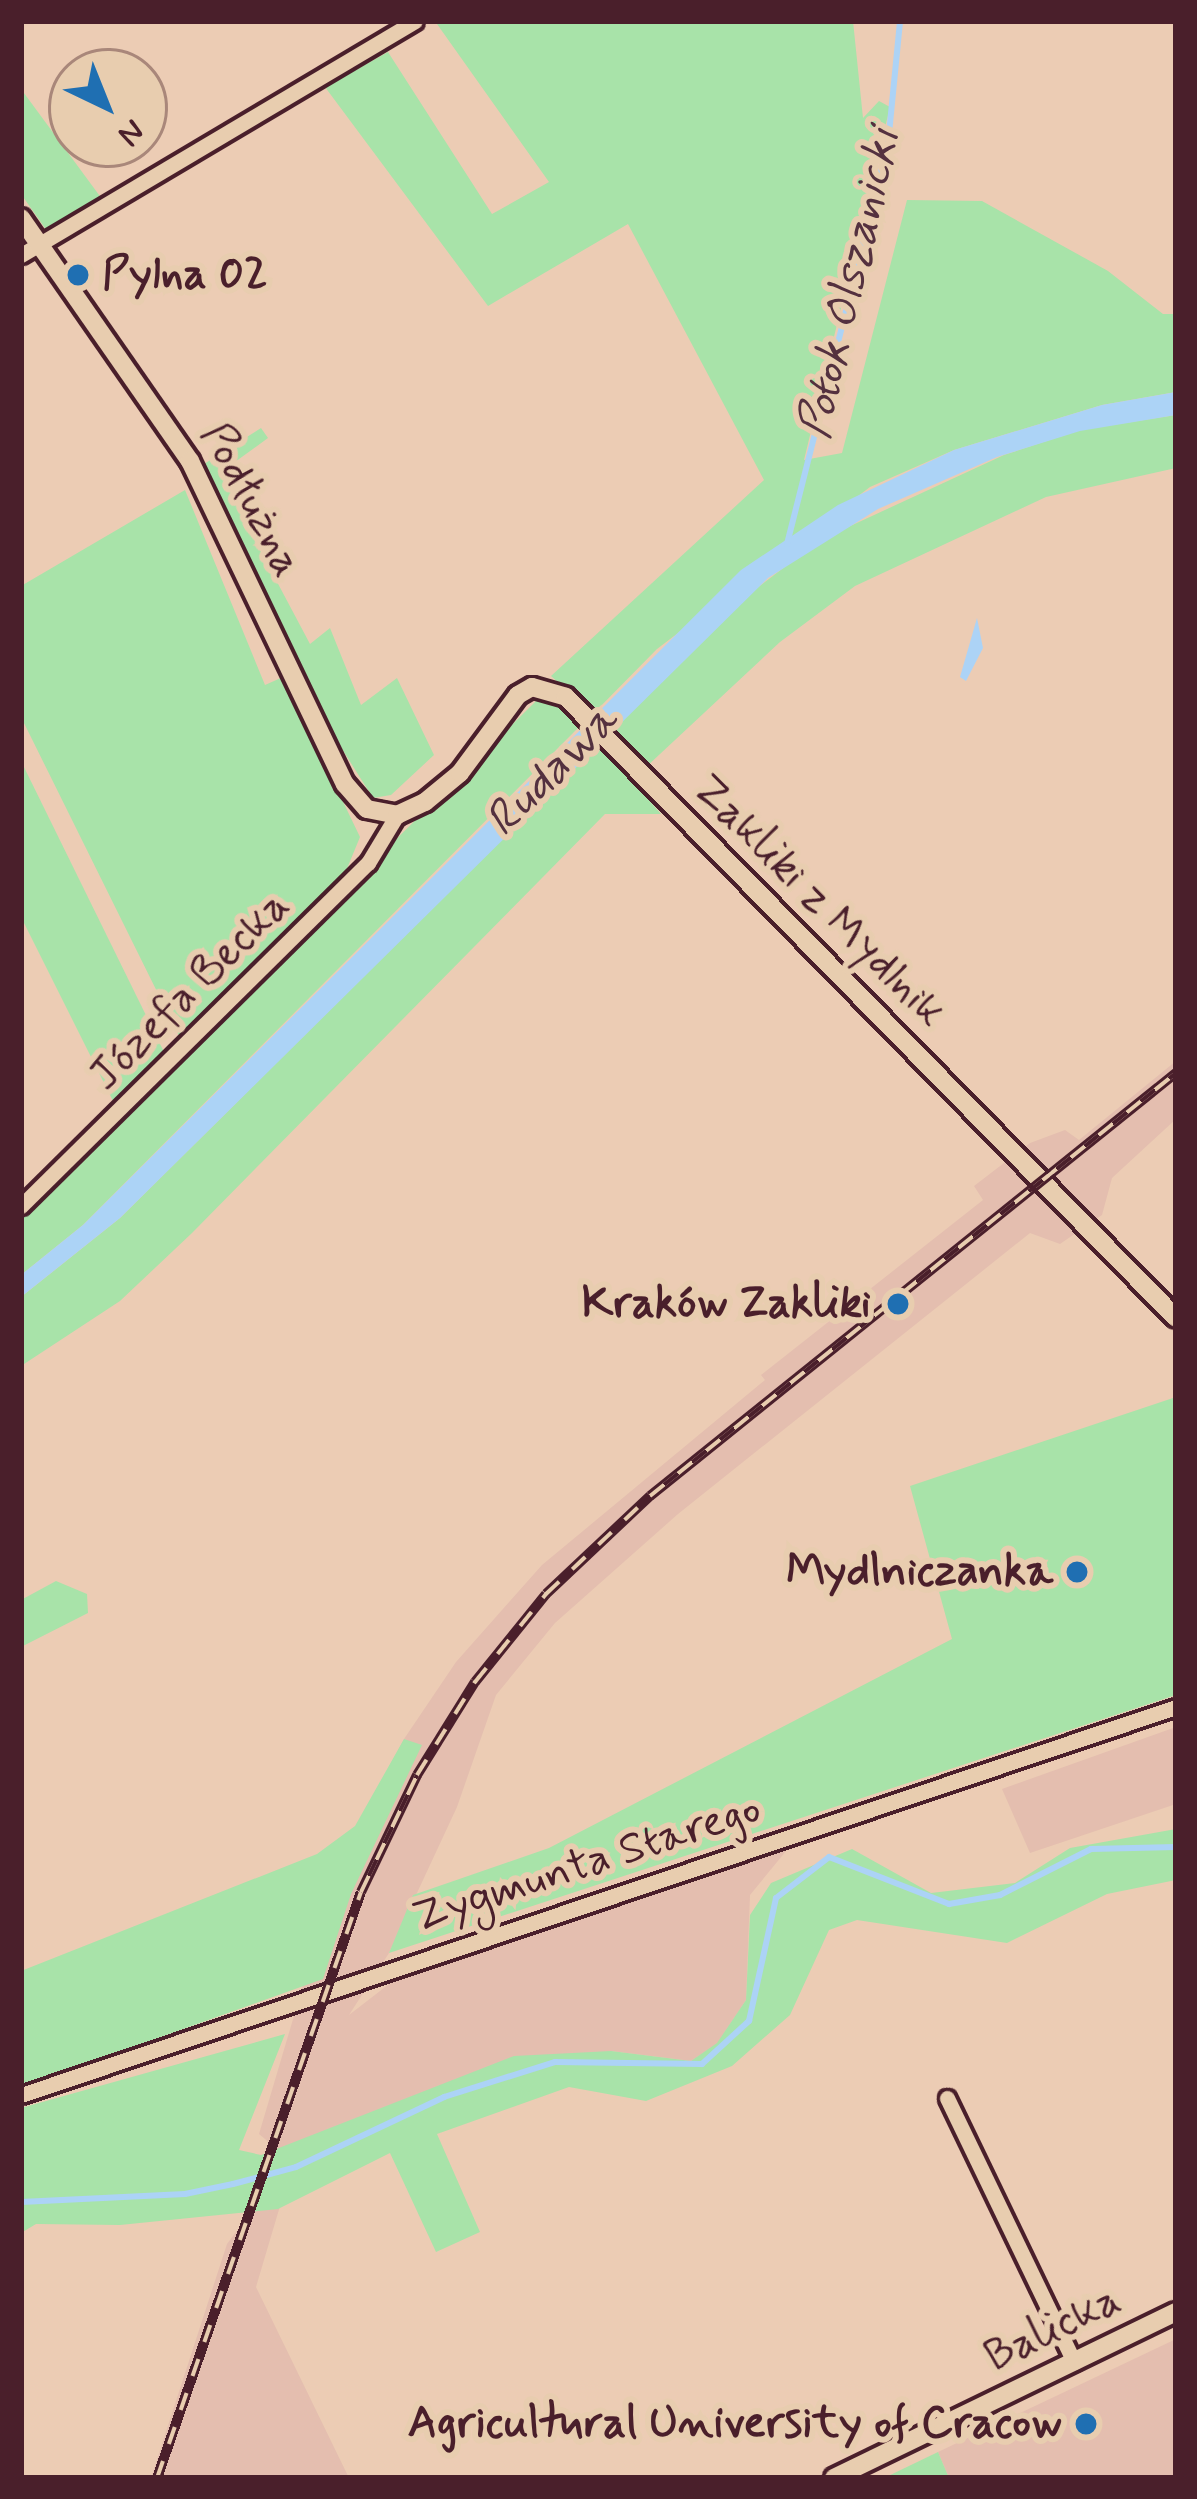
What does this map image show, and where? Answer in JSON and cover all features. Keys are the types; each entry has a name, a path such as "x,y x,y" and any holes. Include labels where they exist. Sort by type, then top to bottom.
{"street":[{"path":"21,255 415,21"},
{"name":"Podłużna","path":"21,218 190,461 345,784 368,808 397,815"},
{"name":"Zakliki z Mydlnik","path":"397,815 460,773 518,695 532,687 566,698 1176,1318"},
{"name":"Józefa Becka","path":"21,1206 368,863 397,815"},
{"name":"Zygmunta Starego","path":"21,2095 1176,1707"},
{"path":"946,2098 1074,2362"},
{"name":"Balicka","path":"834,2478 1176,2312"}],"shaded area":[{"path":"1176,1061 1176,1119 1112,1178 1102,1215 1060,1244 1030,1233 678,1514 555,1623 496,1695 457,1807 389,1953 349,2015 411,1967 791,1845 750,1895 746,2000 717,2044 691,2061 611,2051 283,2196 256,2287 349,2478 151,2478 227,2244 248,2216 271,2144 259,2134 339,1864 404,1739 456,1662 542,1565 765,1380 761,1375 983,1200 974,1186 1030,1143 1065,1130 1079,1140"},
{"path":"1176,1727 1176,1804 1030,1853 1002,1789"},
{"name":"Agricultural University of Cracow","path":"1176,2339 1176,2478 949,2478 938,2452"}],"green space":[{"path":"853,21 863,118 879,101 890,107 804,460 842,453 907,200 982,201 1108,271 1163,314 1176,314 1176,392 1102,405 954,450 870,487 657,649 593,714 551,676 764,480 628,224 488,306 325,87 388,52 492,214 549,182 437,24"},
{"path":"21,89 48,126 48,168 79,168 102,199 47,231 21,194"},
{"path":"1176,415 1176,468 1046,497 855,586 780,642 645,768 610,732 748,595 820,540 1004,455 1080,430"},
{"path":"261,428 268,438 228,467 250,531 310,644 330,628 361,705 397,678 434,755 391,795 373,798 330,730 204,464"},
{"path":"185,490 265,685 283,677 360,837 346,871 181,1040 21,717 21,586"},
{"path":"536,701 558,703 581,725 83,1225 21,1275 21,1210"},
{"path":"599,743 661,814 605,814 192,1233 120,1301 21,1366 21,1297 120,1218"},
{"path":"21,761 166,1056 115,1105 21,917"},
{"path":"1176,1397 1176,1695 389,1953 413,1895 549,1848 952,1639 910,1486"},
{"path":"56,1581 87,1594 88,1613 21,1647 21,1600"},
{"path":"404,1739 422,1745 351,1894 323,1979 21,2087 21,1971 317,1854 355,1826"},
{"path":"1176,1829 1176,1880 1107,1894 1007,1943 857,1920 829,1930 790,2015 732,2066 646,2101 569,2087 437,2134 480,2232 436,2252 390,2153 278,2209 120,2225 36,2224 21,2233 21,2108 285,2034 239,2150 261,2155 514,2056 611,2051 691,2061 717,2043 746,2000 750,1915 771,1883 852,1849 931,1893 1015,1883 1070,1848"},
{"path":"938,2452 949,2478 884,2478"}],"water":[{"name":"Rudawa","path":"1176,392 1176,415 1080,431 997,457 878,509 768,578 120,1218 21,1297 21,1275 83,1225 741,570 838,505 954,450 1102,405"},
{"path":"977,618 983,648 966,681 960,677"}],"waterway":[{"name":"Potok Olszanicki","path":"787,544 888,144 900,21"},
{"path":"342,74 419,28"},
{"path":"286,107 324,85"},
{"path":"247,130 270,116"},
{"path":"211,151 233,138"},
{"path":"92,221 127,201"},
{"path":"21,2202 185,2194 233,2184 296,2167 444,2097 555,2062 702,2064 749,2021 776,1898 829,1857 949,1904 1000,1895 1091,1849 1176,1847"}],"railway":[{"path":"157,2478 361,1892 417,1775 475,1682 546,1594 650,1496 1176,1073"}],"place":[{"name":"Pylna 02","path":"78,275"},
{"name":"Kraków Zakliki","path":"898,1304"},
{"name":"Mydlniczanka","path":"1077,1572"},
{"name":"Agricultural University of Cracow","path":"1086,2424"}]}
